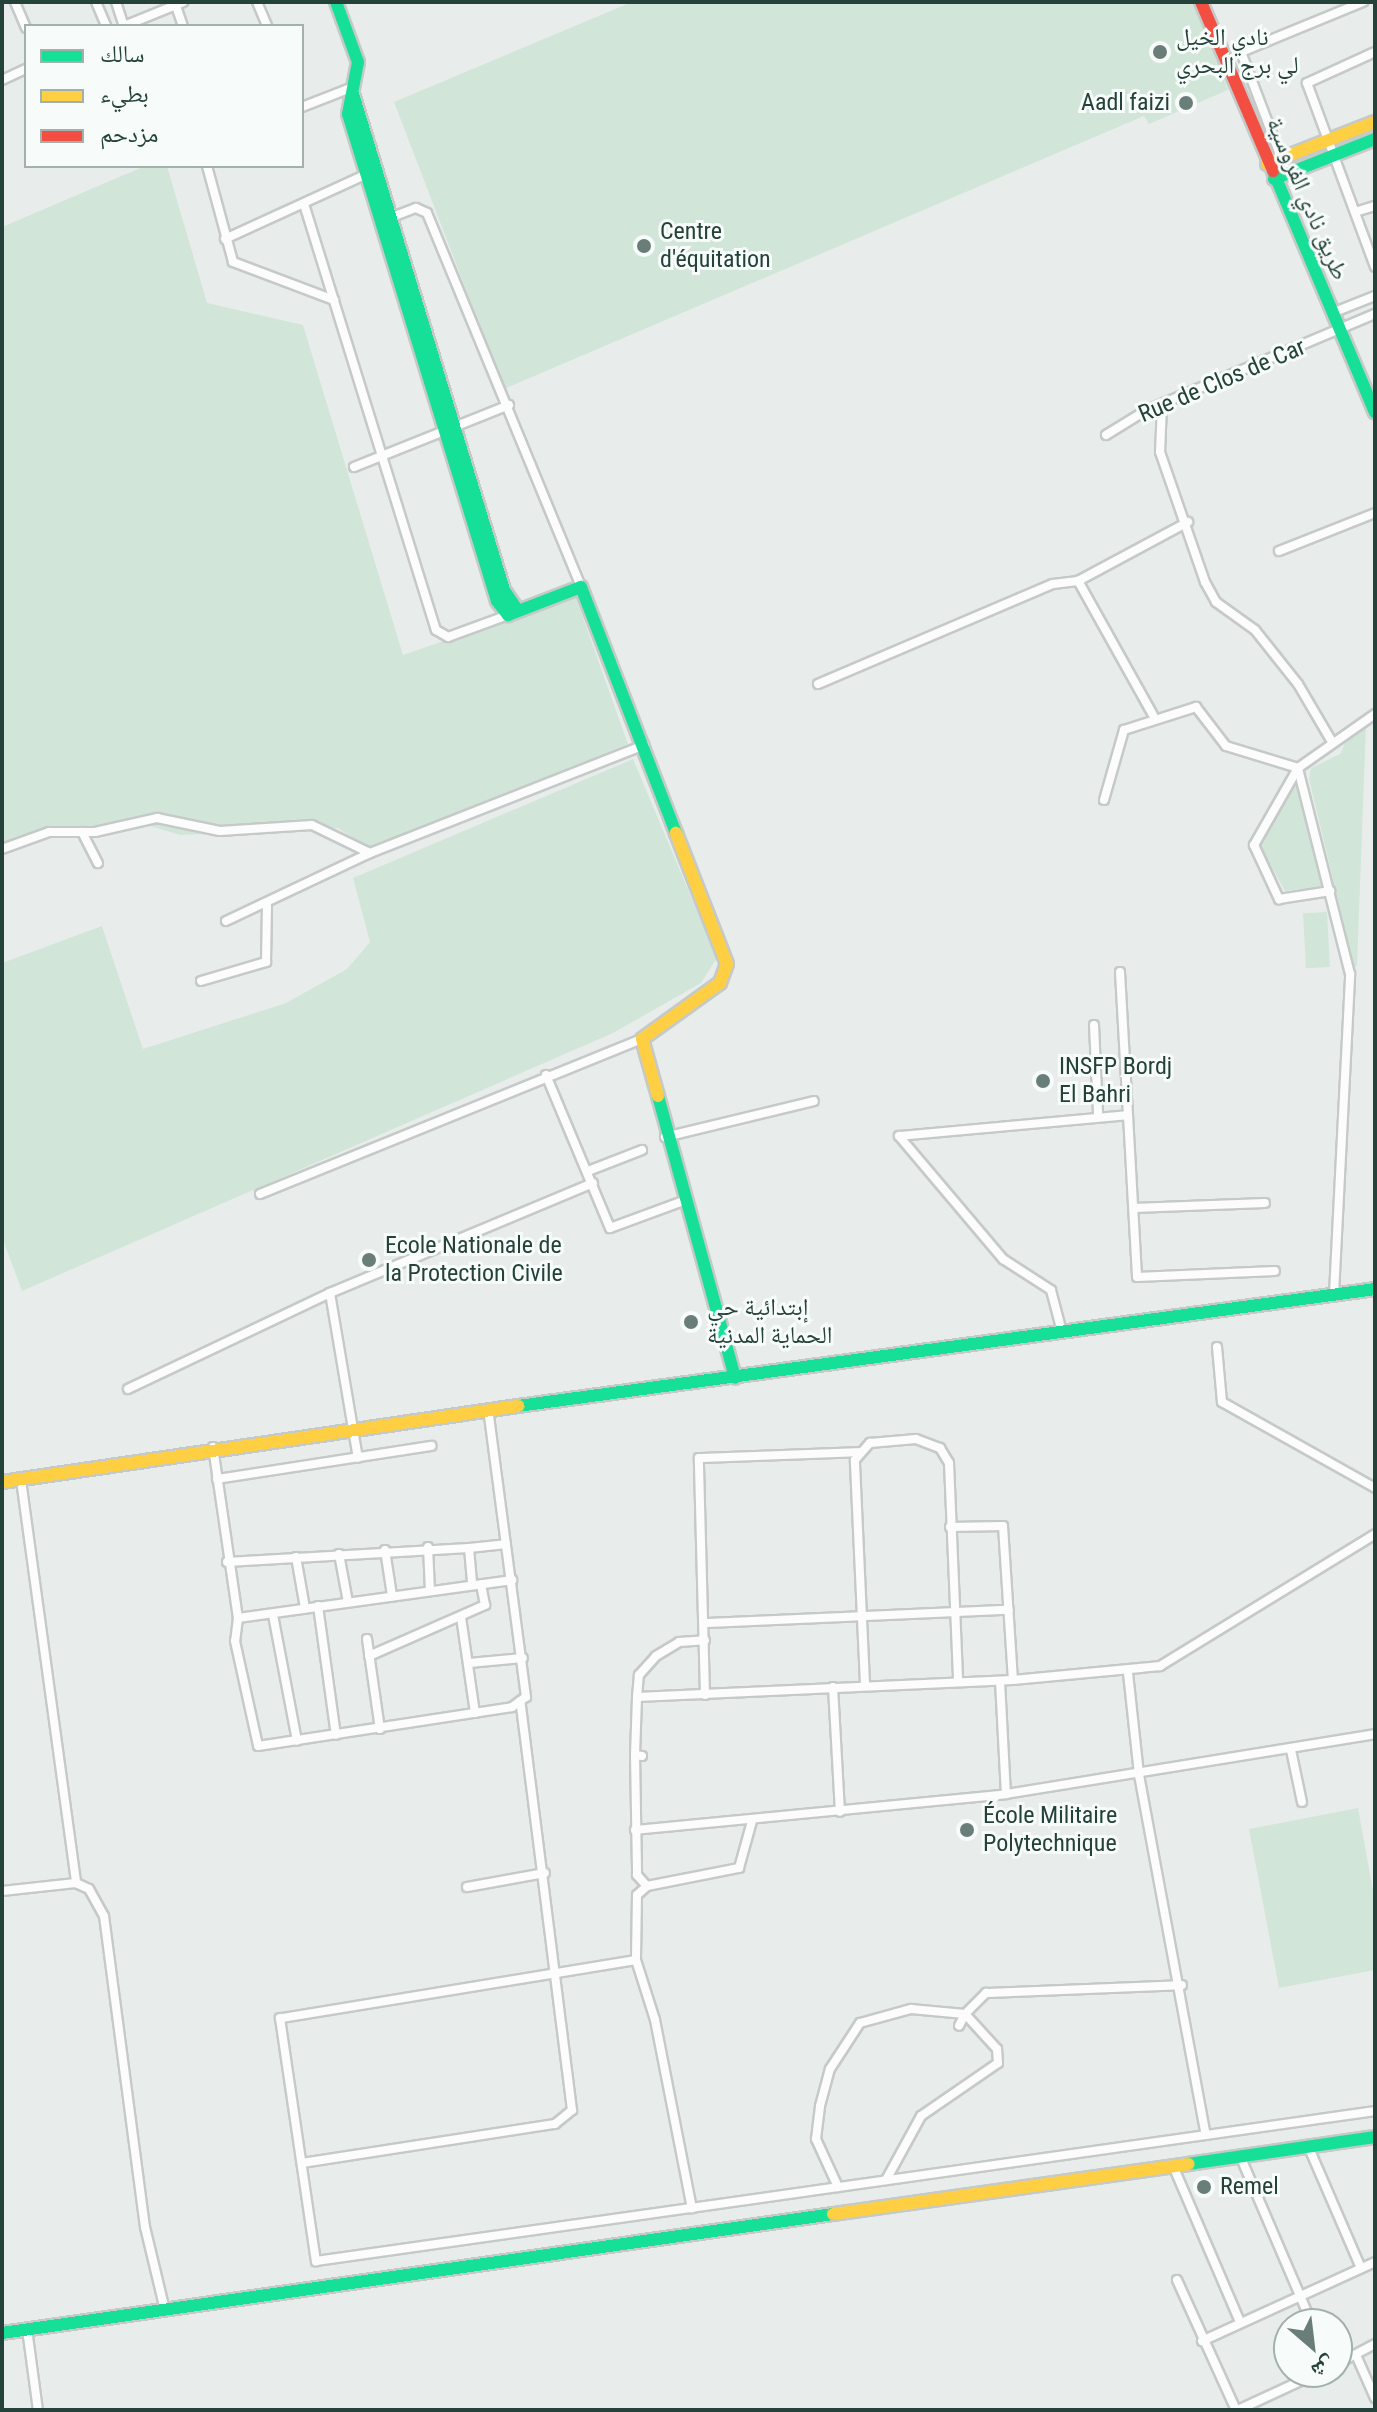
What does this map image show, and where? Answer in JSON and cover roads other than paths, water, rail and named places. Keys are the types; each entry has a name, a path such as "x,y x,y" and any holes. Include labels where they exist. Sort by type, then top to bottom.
{"main road":[{"path":"336,2 357,55 347,108 367,174 388,219"},
{"name":"طريق نادي الفروسية","path":"1201,2 1267,164 1375,412"},
{"path":"353,87 388,219 513,613 581,587 727,964 720,983 642,1039 665,1137 686,1200 735,1378"},
{"path":"1267,164 1375,122"},
{"path":"1274,179 1375,139"},
{"path":"2,1482 213,1447 1375,1289"},
{"path":"2,2333 1374,2141"}],"street":[{"path":"15,2 24,24"},
{"path":"96,2 105,24"},
{"path":"116,2 123,24"},
{"path":"257,2 266,24"},
{"path":"1287,173 1241,52 1363,2"},
{"path":"129,24 178,3 183,24"},
{"path":"1375,52 1308,80 1326,141 1355,212 1371,242 1375,267"},
{"path":"2,80 24,70"},
{"path":"304,106 353,87"},
{"path":"207,168 225,239 243,270 334,300"},
{"path":"225,239 367,174"},
{"path":"304,204 438,634 448,637 513,613"},
{"path":"1355,212 1375,206"},
{"path":"388,219 425,211 509,405 581,587"},
{"path":"1332,313 1375,296"},
{"name":"Rue de Clos de Car","path":"1106,435 1162,405 1375,314"},
{"path":"354,467 509,405"},
{"path":"1162,405 1160,452 1216,602 1255,630 1332,742"},
{"path":"1279,551 1375,513"},
{"path":"818,684 1053,584 1078,581 1188,522"},
{"path":"1078,581 1153,715"},
{"path":"1104,800 1124,730 1153,715 1196,707 1226,746 1298,768"},
{"path":"1330,891 1279,899 1254,845 1298,768 1375,714"},
{"path":"226,921 267,906 370,853 644,745"},
{"path":"1298,768 1350,974 1334,1294"},
{"path":"2,849 49,832 82,832 157,818 220,831 312,825 370,853"},
{"path":"82,832 98,863"},
{"path":"201,981 266,962 267,906"},
{"path":"1120,972 1137,1277 1275,1271"},
{"path":"1094,1025 1098,1114"},
{"path":"260,1194 546,1075 642,1039"},
{"path":"546,1075 610,1228 686,1200"},
{"path":"665,1137 814,1101"},
{"path":"1062,1332 1051,1290 1003,1259 899,1139 1098,1114 1128,1115"},
{"path":"588,1171 642,1150"},
{"path":"128,1389 330,1293 593,1183"},
{"path":"1134,1208 1265,1203"},
{"path":"330,1293 358,1458"},
{"path":"1217,1347 1222,1402 1375,1488"},
{"path":"213,1447 227,1562 238,1618 235,1641 258,1746 297,1741 475,1713 526,1697 488,1410"},
{"path":"705,1695 706,1623 699,1458 859,1452 875,1442 916,1439 940,1448 949,1463 958,1682"},
{"path":"217,1479 431,1446"},
{"path":"859,1452 865,1684"},
{"path":"21,1480 76,1883"},
{"path":"950,1527 1005,1526 1013,1680"},
{"path":"637,1697 865,1684 1000,1681 1128,1673 1160,1666 1375,1534"},
{"path":"227,1562 506,1544"},
{"path":"428,1547 430,1591"},
{"path":"369,1656 485,1605 469,1548"},
{"path":"385,1550 392,1596"},
{"path":"339,1554 348,1602"},
{"path":"296,1557 305,1608"},
{"path":"238,1618 512,1580"},
{"path":"318,1606 336,1735"},
{"path":"706,1623 1009,1610"},
{"path":"273,1615 297,1741"},
{"path":"461,1617 475,1713"},
{"path":"367,1639 380,1729"},
{"path":"647,1886 637,1875 635,1830 639,1675 656,1656 679,1642 705,1640"},
{"path":"469,1663 523,1658"},
{"path":"1128,1673 1139,1775 1182,1985 1206,2135"},
{"path":"1000,1681 1006,1794"},
{"path":"833,1687 840,1812"},
{"path":"302,2163 565,2119 576,2094 556,1973 520,1701"},
{"path":"635,1830 1006,1794 1139,1775 1375,1734"},
{"path":"1291,1750 1302,1802"},
{"path":"692,2208 655,2020 636,1960 637,1895 647,1886 739,1868 752,1821"},
{"path":"467,1887 545,1873"},
{"path":"2,1891 76,1883 89,1889 104,1916 148,2242 165,2310"},
{"path":"636,1960 280,2018 316,2261 1375,2111"},
{"path":"959,2026 965,2014 986,1993 1182,1985"},
{"path":"838,2187 816,2139 830,2069 845,2039 860,2023 911,2009 965,2014 997,2049 998,2063 921,2116 903,2160 885,2181"},
{"path":"1309,2148 1361,2268"},
{"path":"1241,2158 1305,2308"},
{"path":"1174,2168 1240,2322"},
{"path":"1202,2341 1375,2262"},
{"path":"1177,2280 1202,2341 1237,2410 1285,2388"},
{"path":"27,2329 38,2410"},
{"path":"1353,2356 1375,2344"},
{"path":"1356,2355 1375,2398"}],"place":[{"name":"نادي الخيل لي برج البحري","path":"1160,52"},
{"name":"Aadl faizi","path":"1186,103"},
{"name":"Centre d'équitation","path":"644,246"},
{"name":"INSFP Bordj El Bahri","path":"1043,1081"},
{"name":"Ecole Nationale de la Protection Civile","path":"369,1260"},
{"name":"إبتدائية حي الحماية المدنية","path":"691,1322"},
{"name":"École Militaire Polytechnique","path":"967,1830"},
{"name":"Remel","path":"1204,2187"}]}
